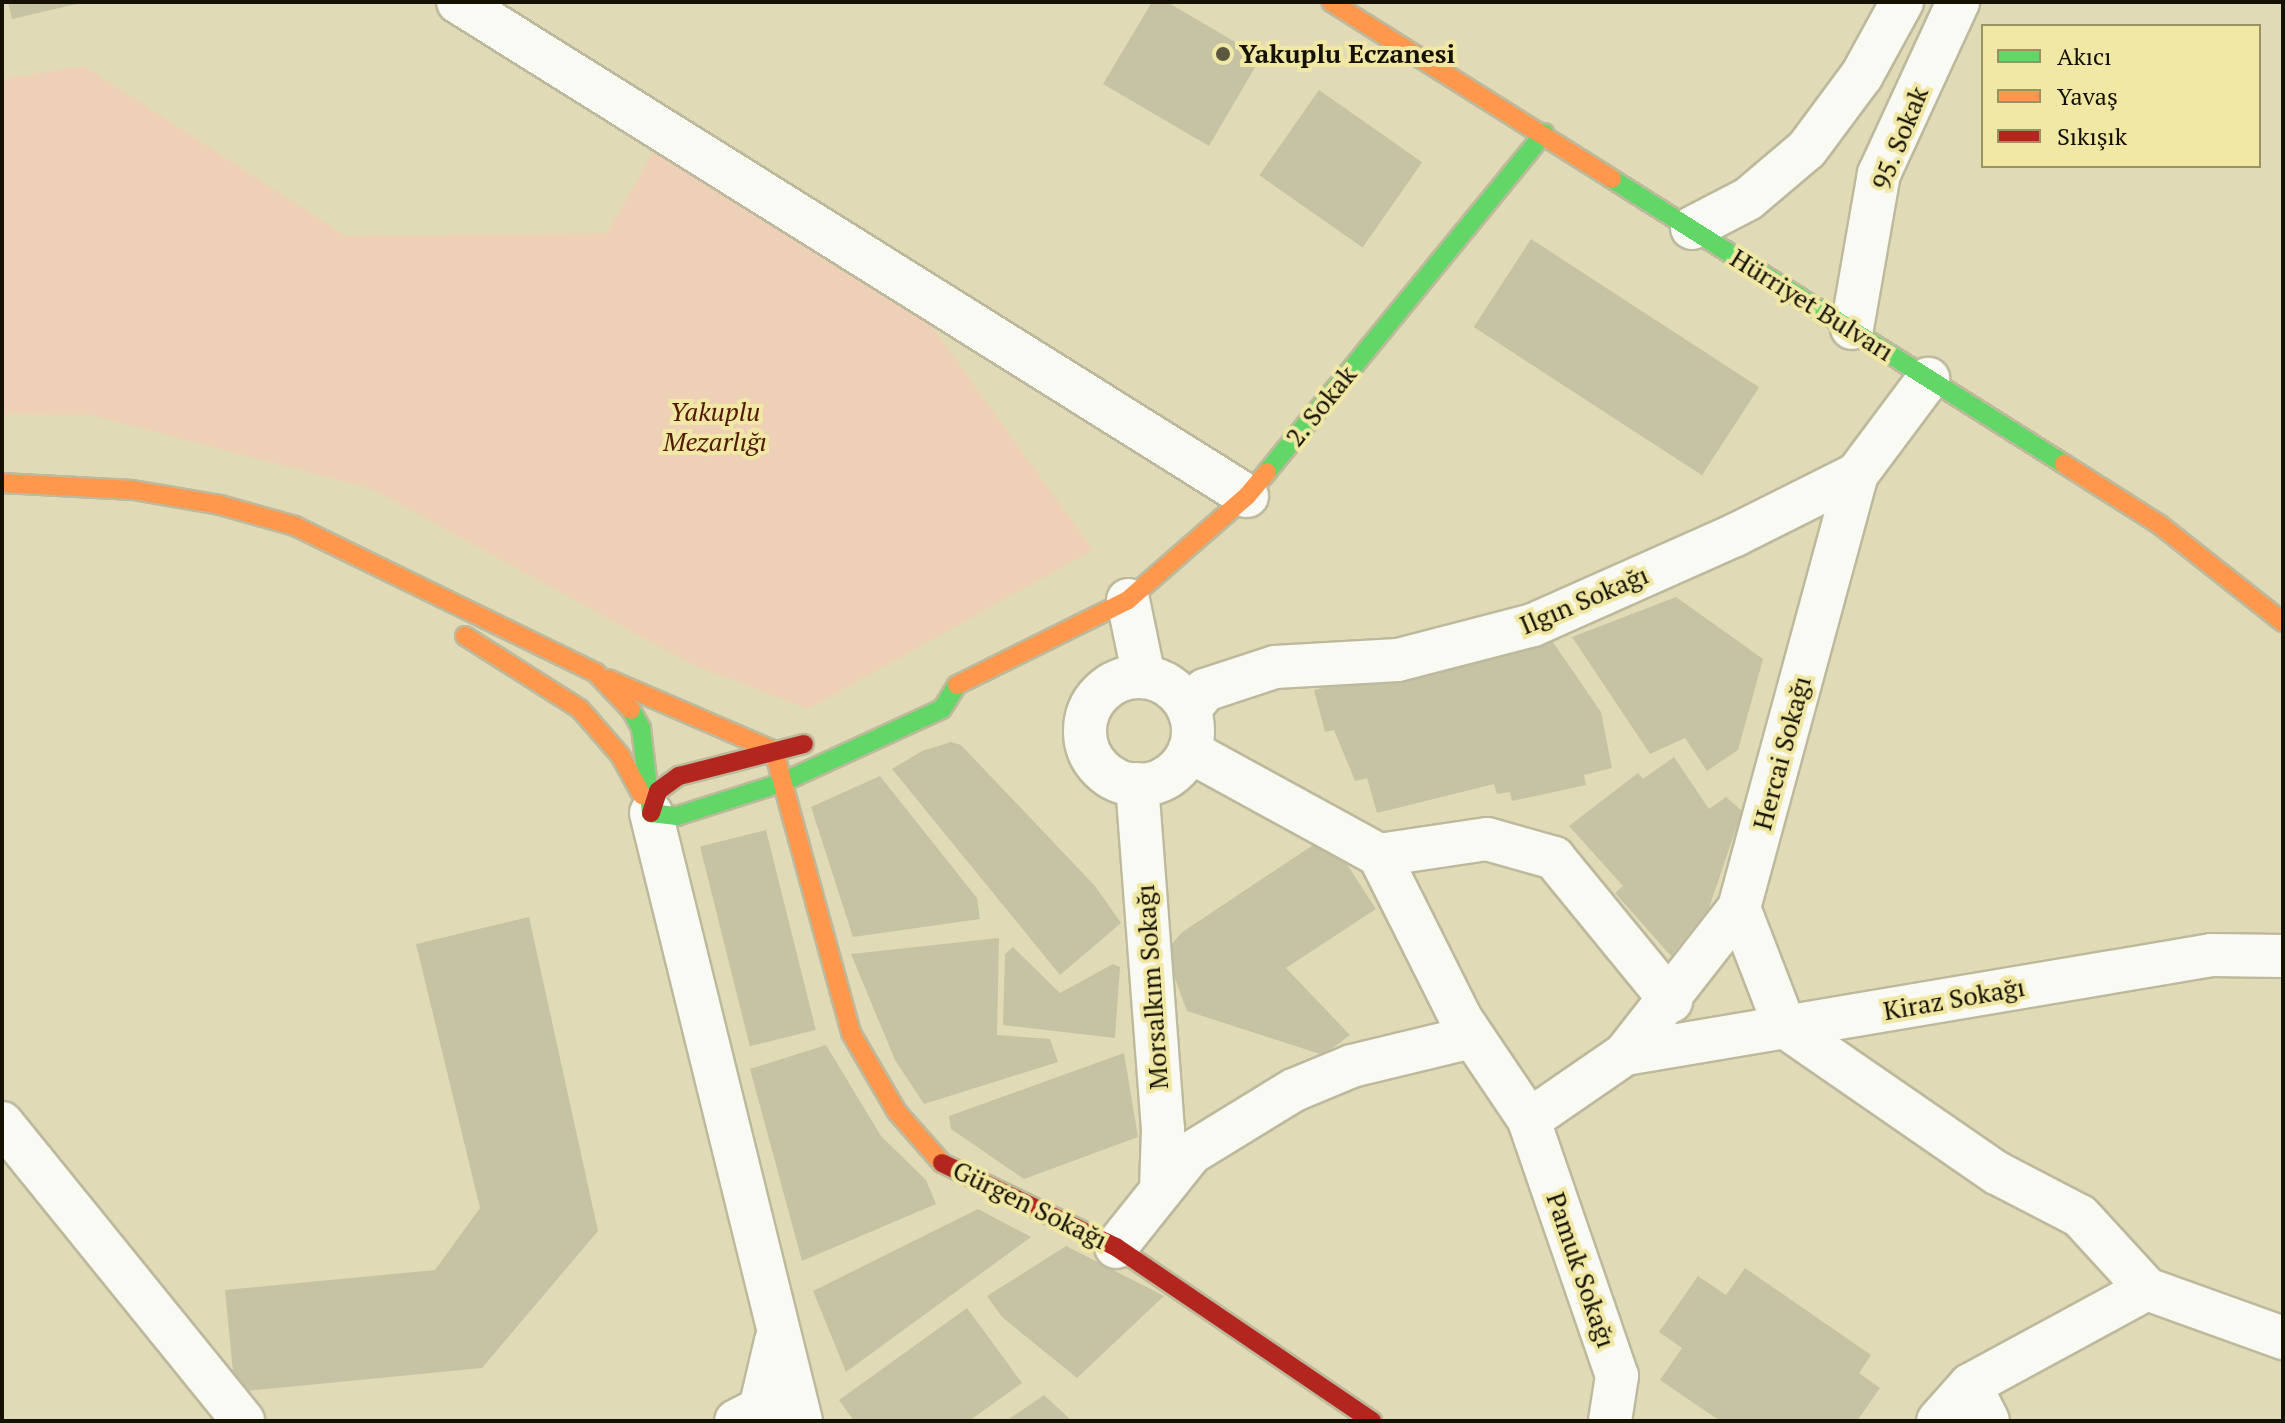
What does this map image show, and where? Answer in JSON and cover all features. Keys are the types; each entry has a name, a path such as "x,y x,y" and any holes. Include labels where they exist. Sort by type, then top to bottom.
{"street":[{"path":"458,2 1247,496"},
{"name":"Hürriyet Bulvarı","path":"1331,2 1544,133 2160,525 2283,622"},
{"path":"1692,228 1748,199 1807,149 1862,75 1902,2"},
{"name":"95. Sokak","path":"1852,328 1879,174 1958,2"},
{"name":"2. Sokak","path":"942,709 957,685 1128,600 1247,496 1544,133"},
{"name":"Ilgın Sokağı","path":"1189,710 1205,690 1275,667 1398,660 1533,625 1735,535 1857,474 1928,379"},
{"name":"Hercai Sokağı","path":"1739,908 1857,474"},
{"path":"2,483 133,490 220,505 295,526 348,547 596,673 774,751"},
{"path":"1128,600 1144,677"},
{"path":"450,629 580,709 620,755 651,813"},
{"path":"596,673 626,700 641,728 651,813 801,1421"},
{"path":"1144,677 1171,687 1189,710 1189,751 1168,776 1137,784 1104,771 1092,758 1085,725 1099,695 1127,678 1144,677"},
{"path":"651,813 658,791 679,776 942,709"},
{"path":"651,813 677,816 781,783 942,709"},
{"name":"Gürgen Sokağı","path":"774,751 851,1033 897,1112 949,1170 1116,1247 1365,1420"},
{"path":"1189,751 1379,855 1487,839 1554,858 1671,1001"},
{"name":"Morsalkım Sokağı","path":"1137,784 1163,1129 1161,1189"},
{"name":"Pamuk Sokağı","path":"1379,855 1472,1037 1529,1120 1617,1376 1610,1421"},
{"path":"1529,1120 1625,1054 1671,1001 1739,908"},
{"path":"1739,908 1785,1027 1997,1173 2080,1216 2147,1289 2283,1338"},
{"name":"Kiraz Sokağı","path":"1625,1054 2212,955 2283,956"},
{"path":"1116,1247 1191,1153 1294,1090 1352,1066 1472,1037"},
{"path":"2,1123 243,1421"},
{"path":"1938,1421 1979,1403 2147,1289"},
{"path":"736,1421 760,1409 777,1332"}],"green space":[{"name":"Yakuplu Mezarlığı","path":"84,66 346,236 607,233 658,143 898,279 1093,550 808,709 691,664 372,489 90,415 2,414 2,79"}],"building":[{"path":"8,2 81,2 81,3 12,19"},
{"path":"1152,2 1167,2 1261,57 1209,146 1103,84"},
{"path":"1319,90 1422,162 1363,247 1259,175"},
{"path":"1531,239 1759,387 1702,475 1474,327"},
{"path":"1676,597 1763,659 1738,750 1707,771 1685,738 1650,754 1572,637"},
{"path":"1548,635 1601,712 1612,768 1584,775 1586,785 1512,801 1510,792 1497,794 1494,784 1377,813 1367,778 1355,781 1334,730 1325,732 1314,690"},
{"path":"951,742 961,745 1095,886 1121,923 1060,975 892,769 922,751"},
{"path":"1674,757 1709,809 1726,797 1742,811 1709,908 1671,956 1615,893 1623,886 1569,826 1638,773 1643,779"},
{"path":"880,776 977,898 980,919 853,937 811,807"},
{"path":"766,830 816,1030 750,1046 700,846"},
{"path":"1328,835 1376,909 1286,968 1350,1035 1323,1055 1187,1011 1170,965 1172,944 1181,933"},
{"path":"529,917 598,1231 482,1368 235,1392 225,1290 435,1270 480,1208 416,944"},
{"path":"999,938 997,1035 1050,1039 1058,1062 924,1104 895,1060 851,954"},
{"path":"1013,947 1060,993 1113,964 1120,967 1115,1038 1003,1025 1005,954"},
{"path":"826,1045 881,1136 926,1180 936,1204 802,1261 750,1069"},
{"path":"1124,1053 1138,1137 1024,1179 951,1129 949,1116"},
{"path":"978,1209 1031,1237 846,1372 813,1291"},
{"path":"1066,1246 1164,1296 1077,1378 1002,1317 987,1296"},
{"path":"1745,1268 1871,1355 1859,1373 1880,1388 1857,1421 1720,1421 1660,1380 1682,1348 1659,1332 1698,1276 1726,1295"},
{"path":"967,1308 1022,1383 969,1421 854,1421 839,1400"},
{"path":"1044,1395 1072,1421 1006,1421"}],"traffic: fast":[{"path":"1267,472 1544,133"},
{"path":"1612,179 2064,464"},
{"path":"651,813 677,816 781,783 942,709 957,685"},
{"path":"631,710 641,728 651,813"}],"traffic: slow":[{"path":"1331,2 1612,179"},
{"path":"2064,464 2160,525 2283,622"},
{"path":"957,685 1128,600 1247,496 1267,472"},
{"path":"2,483 133,490 220,505 295,526 596,673 631,710"},
{"path":"465,636 580,709 620,755 642,795"},
{"path":"608,679 774,751"},
{"path":"774,751 851,1033 897,1112 942,1163"}],"traffic: jam":[{"path":"651,813 658,791 679,776 804,744"},
{"path":"942,1163 1116,1247 1372,1421"}],"place":[{"name":"Yakuplu Eczanesi","path":"1223,54"}]}
